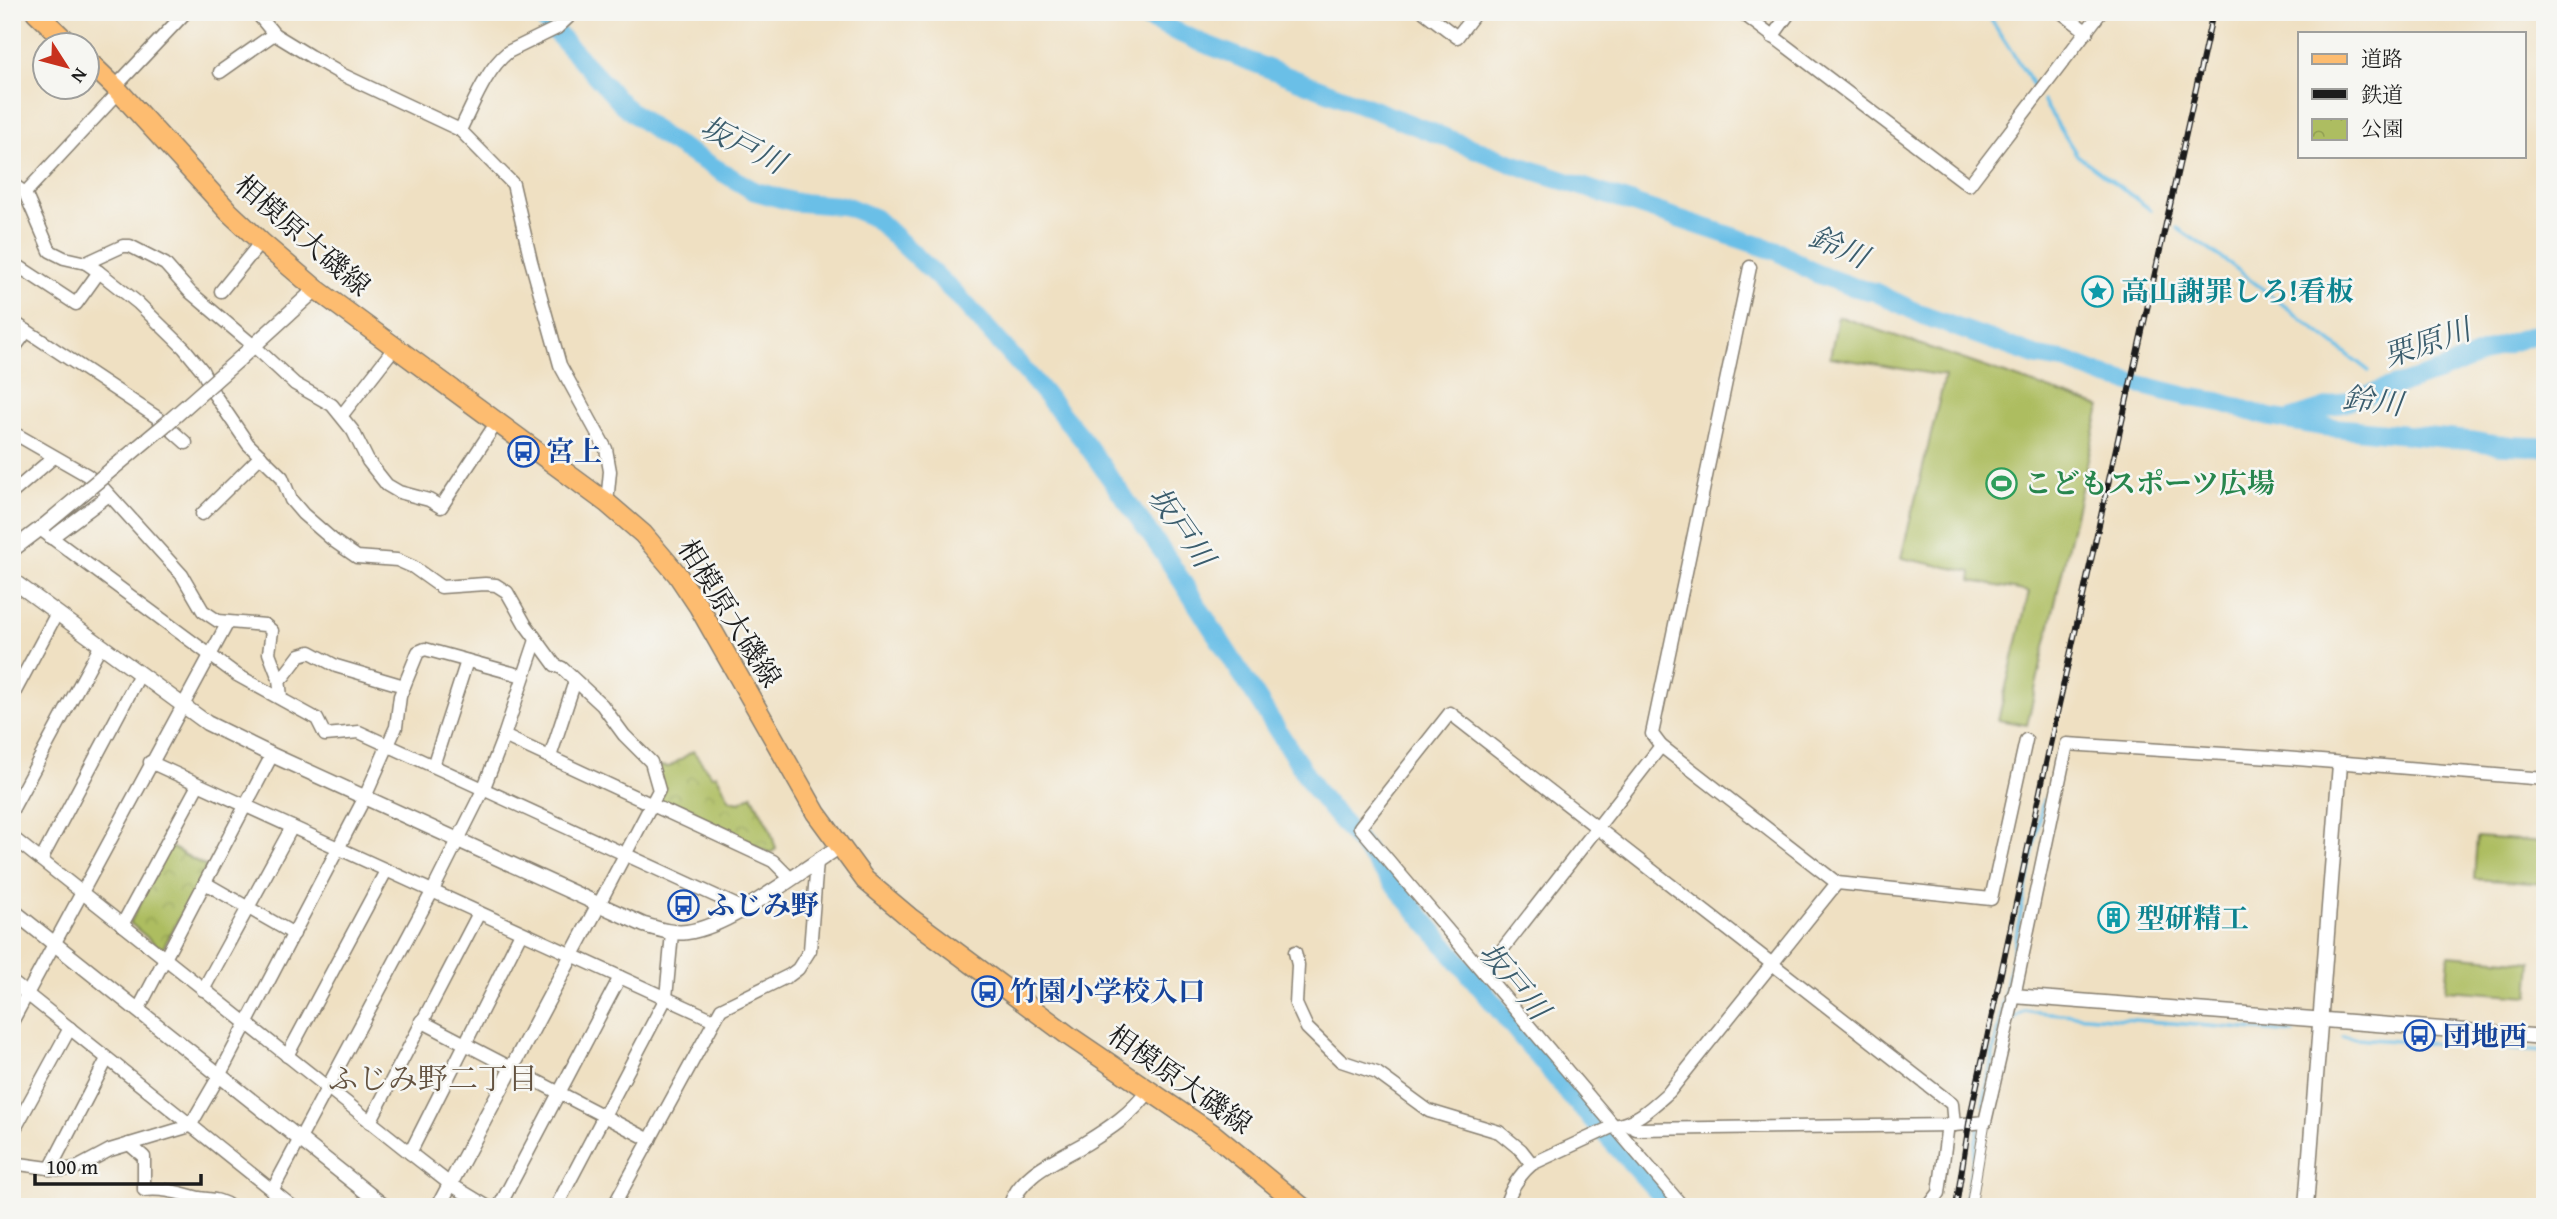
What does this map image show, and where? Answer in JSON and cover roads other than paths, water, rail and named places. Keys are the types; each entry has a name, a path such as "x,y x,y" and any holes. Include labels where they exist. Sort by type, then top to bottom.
{"main road":[{"path":"36,12 57,32"},
{"name":"相模原大磯線","path":"102,75 229,212 316,289 607,503 643,534 677,574 699,607 794,778 865,880 891,903 1069,1036 1213,1134 1302,1207"}],"street":[{"path":"25,193 186,12"},
{"path":"256,12 274,34 343,75 460,130 513,184 560,365 606,449 610,471 607,503"},
{"path":"460,130 490,71 501,57 557,28 574,12"},
{"path":"1424,12 1457,37 1476,12"},
{"path":"1741,12 1969,185 2101,12"},
{"path":"1772,37 1790,12"},
{"path":"2061,12 2087,32"},
{"path":"220,72 274,34"},
{"path":"12,184 25,193 50,251 64,258 86,263 99,272 138,303 184,348 202,370 214,394 248,444 282,477 291,500 303,514 358,557 397,560 413,567 441,587 485,584 496,585 507,592 536,640 555,665 562,668 601,705 624,735 652,762 659,790 438,1207"},
{"path":"221,291 261,242"},
{"path":"86,263 123,246 130,246 165,264 190,292 295,384 332,405 353,431 368,461 387,485 398,492 429,500 441,507 497,422"},
{"path":"12,262 76,304 99,272"},
{"path":"1750,267 1651,734 1661,746 1837,883 1991,899 2026,740"},
{"path":"12,550 166,424 316,289"},
{"path":"12,321 158,418 186,443"},
{"path":"12,351 27,331"},
{"path":"342,415 395,347"},
{"path":"12,432 87,475 109,495 182,575 203,611 227,624 265,625 272,631 269,653 281,697"},
{"path":"205,505 261,456"},
{"path":"12,494 54,457"},
{"path":"51,538 109,495"},
{"path":"42,526 51,538 237,675 317,719 325,735 359,732 744,909"},
{"path":"12,580 207,723 644,925 672,933 689,932 717,924 839,846"},
{"path":"12,697 57,613"},
{"path":"12,1022 150,762 227,624"},
{"path":"272,1191 432,892 483,790 536,640"},
{"path":"12,810 101,645"},
{"path":"12,1163 63,1170 78,1167 110,1150 190,1126 219,1076 365,797 396,727 400,696 418,652 425,649 523,676"},
{"path":"278,679 284,676 300,655 310,652 337,666 404,686"},
{"path":"433,766 467,661"},
{"path":"41,860 141,674"},
{"path":"550,757 575,681"},
{"path":"1683,1207 1620,1125 1484,973 1360,827 1450,713 1952,1104 1939,1193 1928,1207"},
{"path":"504,736 773,861 790,878"},
{"path":"1971,1207 1985,1122 2067,744 2545,779"},
{"path":"1484,973 1661,746"},
{"path":"138,1010 272,755"},
{"path":"150,762 714,1020"},
{"path":"2306,1207 2340,764"},
{"path":"122,925 198,785"},
{"path":"203,990 292,827"},
{"path":"12,837 370,1122 450,1184 488,1207"},
{"path":"613,1207 721,1009 790,975 805,961 810,950 817,861"},
{"path":"286,1056 386,871"},
{"path":"205,883 294,934"},
{"path":"1505,1207 1522,1172 1532,1164 1643,1115 1669,1092 1837,883"},
{"path":"12,910 385,1207"},
{"path":"370,1122 479,913"},
{"path":"410,1153 521,933"},
{"path":"556,1207 666,998 672,933"},
{"path":"1295,952 1298,965 1296,1003 1307,1028 1341,1061 1377,1073 1429,1111 1499,1132 1521,1150 1532,1164"},
{"path":"499,1207 620,977"},
{"path":"12,982 293,1207"},
{"path":"2014,996 2545,1037"},
{"path":"422,1021 650,1140"},
{"path":"12,1134 69,1028"},
{"path":"50,1169 107,1059"},
{"path":"1010,1207 1013,1195 1028,1177 1128,1114 1148,1091"},
{"path":"1620,1125 1636,1129 1951,1125 1985,1122"},
{"path":"129,1144 144,1157 144,1190 174,1190 199,1198 225,1201 231,1207"}],"waterway":[{"name":"坂戸川","path":"537,12 623,105 665,138 754,191 794,202 846,206 875,218 959,297 1084,441 1167,558 1317,792 1576,1102 1671,1207"},
{"name":"鈴川","path":"1132,12 1200,42 1511,163 1779,252 1815,273 1875,292 1925,316 2036,356 2066,361 2105,376 2220,402 2268,417 2319,426 2497,445 2545,447"},
{"path":"1986,12 2035,88"},
{"path":"2043,101 2077,155 2151,210"},
{"path":"2177,228 2229,263 2369,371"},
{"name":"栗原川","path":"2291,419 2441,371 2497,347 2545,331"},
{"path":"1983,1105 2043,800"},
{"path":"2013,1019 2024,1011 2294,1033"},
{"path":"2343,1037 2545,1052"},
{"path":"1964,1207 1979,1126"}],"railway":[{"path":"1956,1207 1970,1117 2050,745 2213,12"}],"place":[{"name":"高山謝罪しろ!看板","path":"2098,291"},
{"name":"宮上","path":"523,451"},
{"name":"こどもスポーツ広場","path":"2001,483"},
{"name":"ふじみ野","path":"684,905"},
{"name":"型研精工","path":"2114,918"},
{"name":"竹園小学校入口","path":"987,991"},
{"name":"団地西","path":"2420,1036"}],"district":[{"name":"ふじみ野二丁目","path":"433,1079"}]}
